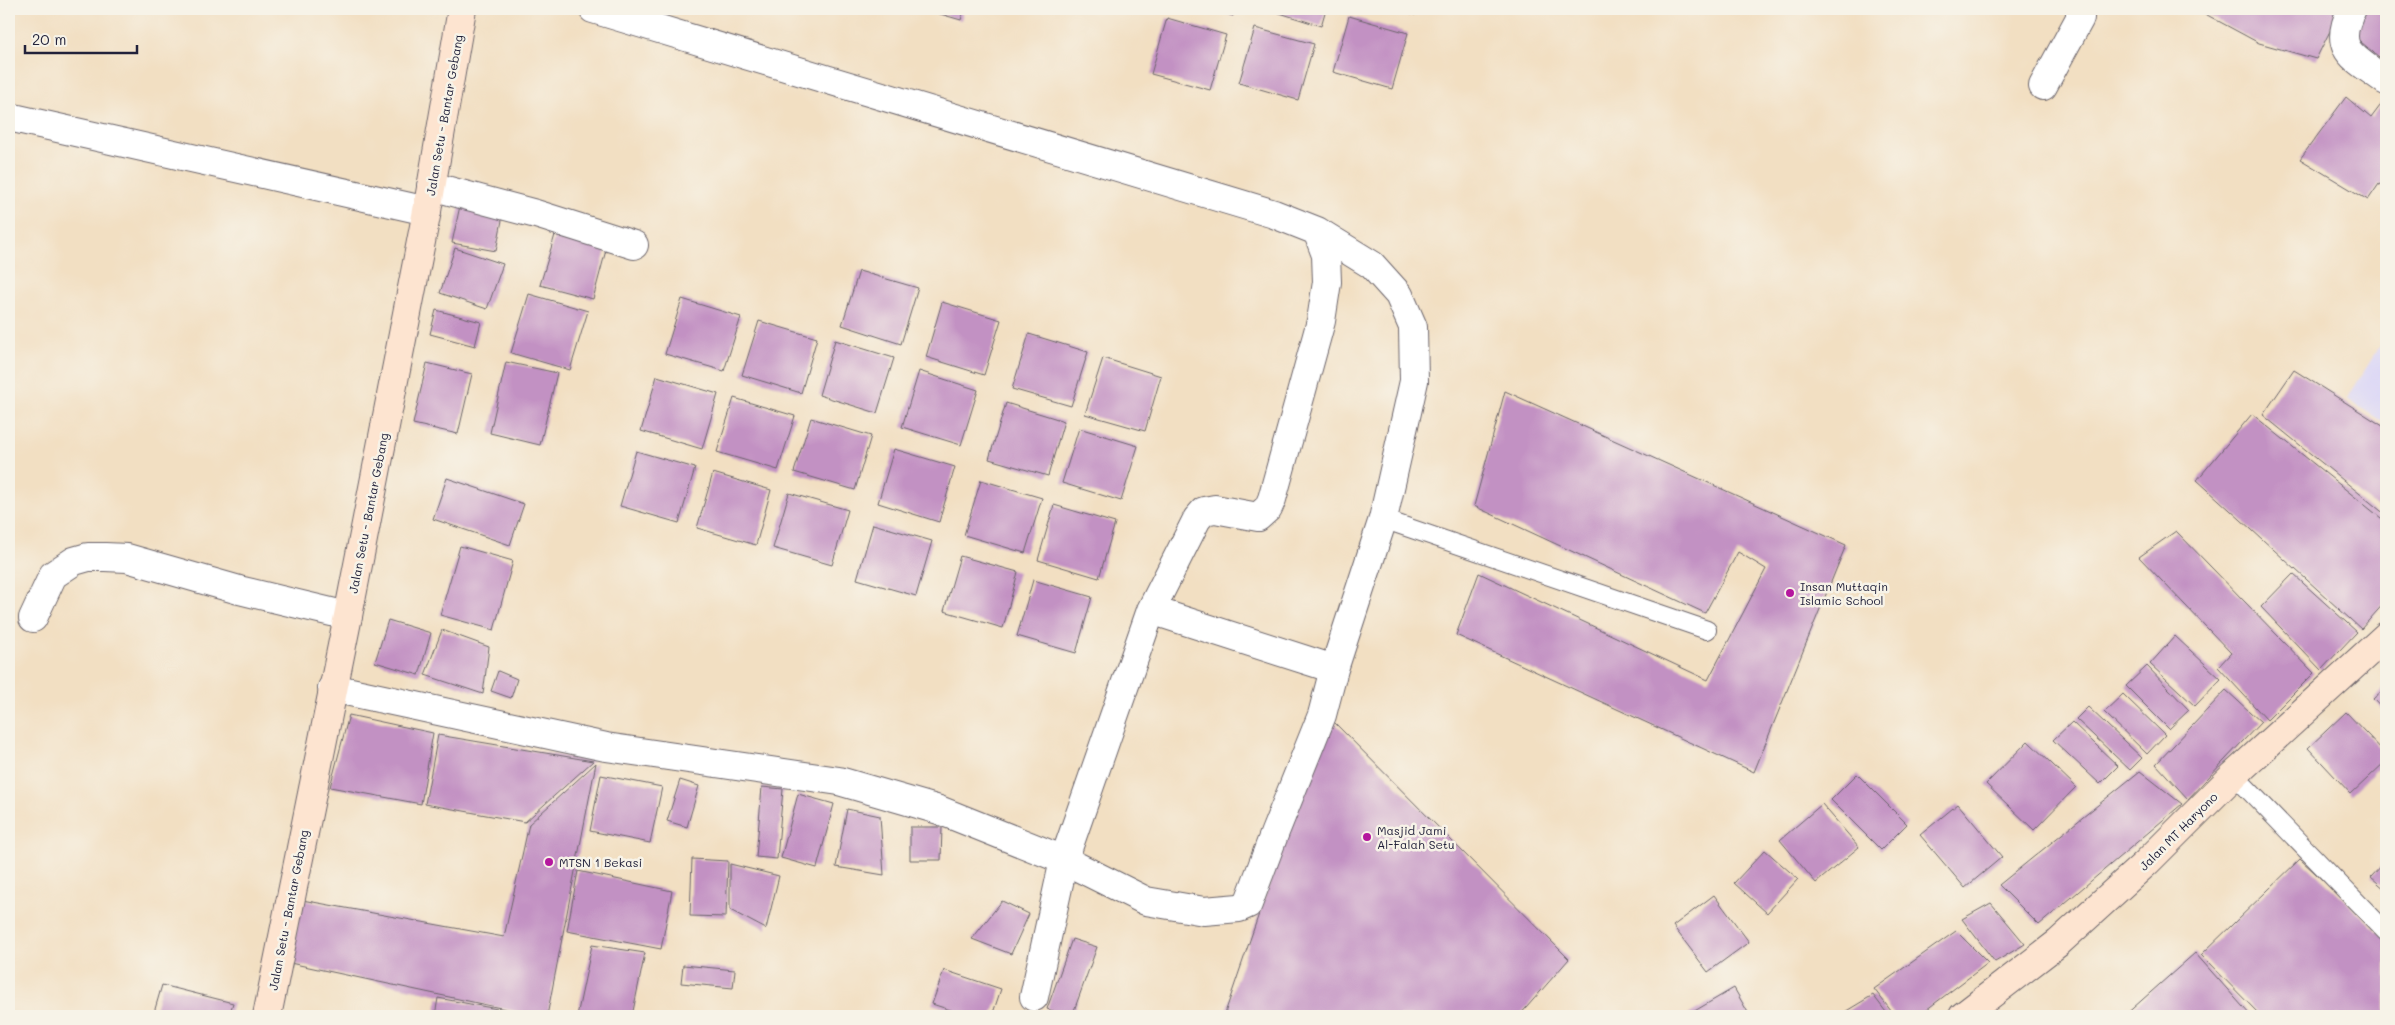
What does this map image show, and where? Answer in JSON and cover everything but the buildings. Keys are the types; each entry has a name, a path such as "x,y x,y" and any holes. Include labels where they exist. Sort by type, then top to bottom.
{"main road":[{"name":"Jalan Setu - Bantar Gebang","path":"267,1016 348,616 429,199 462,9"},
{"name":"Jalan MT Haryono","path":"1963,1016 2058,943 2147,862 2234,775 2386,636"}],"street":[{"path":"332,688 606,747 839,781 939,810 1064,860 1146,901 1204,911 1238,908 1248,904 1322,715 1334,669 1384,519 1414,381 1413,327 1399,295 1372,265 1317,231 1274,214 593,9"},
{"path":"2043,86 2080,18 2080,9"},
{"path":"2352,9 2343,28 2342,40 2348,51 2386,81"},
{"path":"9,117 429,199 536,214 634,245"},
{"path":"1034,997 1064,860 1151,610 1197,519 1204,511 1215,509 1258,517 1268,508 1322,311 1328,282 1326,255 1317,231"},
{"path":"34,618 53,575 74,561 88,557 127,558 239,590 348,616"},
{"path":"1151,610 1334,669"}],"lane":[{"path":"1384,519 1707,630"},
{"path":"2234,775 2386,932"}],"shaded area":[{"path":"2386,336 2386,424 2347,399"}],"place":[{"name":"Insan Muttaqin Islamic School","path":"1790,593"},
{"name":"Masjid Jami Al-Falah Setu","path":"1367,837"},
{"name":"MTSN 1 Bekasi","path":"549,862"}]}
